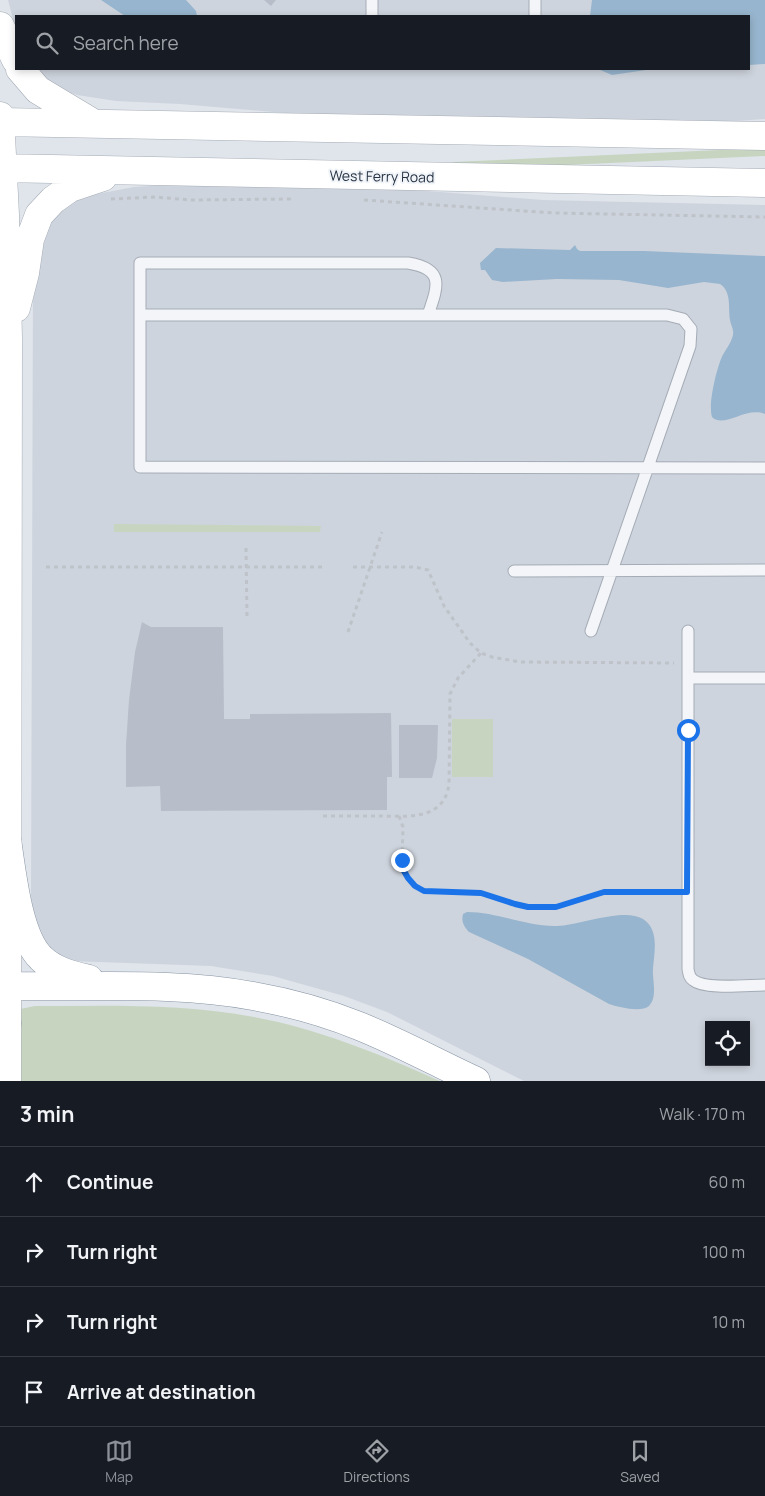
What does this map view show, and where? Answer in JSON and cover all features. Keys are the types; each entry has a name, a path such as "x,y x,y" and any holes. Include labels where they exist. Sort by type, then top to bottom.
{"main road":[{"path":"0,26 15,58"},
{"path":"21,70 38,90 94,124"},
{"path":"0,116 8,338 7,840 4,987 7,1081"},
{"path":"0,122 765,136"},
{"name":"West Ferry Road","path":"1,168 765,183"},
{"path":"8,338 25,272 30,238 39,215 53,200 70,188 122,171"},
{"path":"7,840 22,920 31,945 40,958 65,973 100,982 133,986"},
{"path":"4,987 133,986 191,989 253,996 306,1009 359,1026 476,1081"}],"lane":[{"path":"372,0 372,15"},
{"path":"535,0 535,15"},
{"path":"428,315 437,288 437,280 429,269 420,265 408,263 140,263 140,467 765,468"},
{"path":"140,315 667,315 684,319 691,328 690,346 591,631"},
{"path":"514,571 765,570"},
{"path":"688,631 688,969 690,977 698,983 708,985 765,985"},
{"path":"688,678 765,678"}],"path":[{"path":"106,200 154,197 191,200 296,198"},
{"path":"362,200 554,213 765,217"},
{"path":"348,632 382,532"},
{"path":"246,548 247,617"},
{"path":"46,567 326,567"},
{"path":"353,567 421,567 428,570 444,606 470,643 481,653 500,660 520,662 688,663"},
{"path":"322,816 420,816 437,807 444,800 449,784 450,694 458,678 481,653"},
{"path":"399,816 403,827 402,860 404,871 411,882 424,891 481,893 515,904 538,907 563,905 604,892 687,892"}],"shaded area":[{"path":"8,0 765,0 765,119 710,123 331,117 180,104 116,101 77,95 54,87 34,70 750,70 750,15 15,15 15,26"},
{"path":"181,184 390,188 543,200 765,205 765,1081 524,1081 387,1012 344,996 273,976 211,966 71,961 55,957 43,945 33,921 31,898 33,289 35,261 50,216 81,197 134,187"}],"green space":[{"path":"765,148 765,156 523,167 451,166 453,162"},
{"path":"114,524 321,526 320,532 114,532"},
{"path":"452,719 493,719 493,777 452,777"},
{"path":"35,1006 172,1007 254,1017 325,1035 440,1081 20,1081 20,1009"}],"water":[{"path":"101,0 186,0 196,11 197,15 124,15"},
{"path":"592,0 765,0 765,64 750,65 750,15 590,15"},
{"path":"600,70 646,70 612,75"},
{"path":"575,245 580,251 644,251 765,256 765,414 758,412 750,413 723,420 717,420 712,417 711,404 715,380 721,359 733,335 728,296 724,287 720,284 704,282 668,288 619,280 557,279 503,282 492,280 485,270 481,270 480,263 496,248 570,250"},
{"path":"467,912 490,914 546,926 567,925 625,915 643,919 652,929 655,942 654,993 652,1002 649,1006 641,1009 629,1009 609,1004 528,959 469,932 464,926 462,919 463,914"}],"building":[{"path":"264,0 276,0 271,6"},
{"path":"142,622 151,627 223,627 224,719 250,719 250,714 391,713 392,777 387,777 387,810 161,811 160,786 126,787 129,700 135,652"},
{"path":"399,725 438,725 437,758 432,778 399,778"}],"route":[{"path":"402,860 405,874 415,886 424,891 481,893 528,907 556,907 599,892 687,892 688,730"}]}
